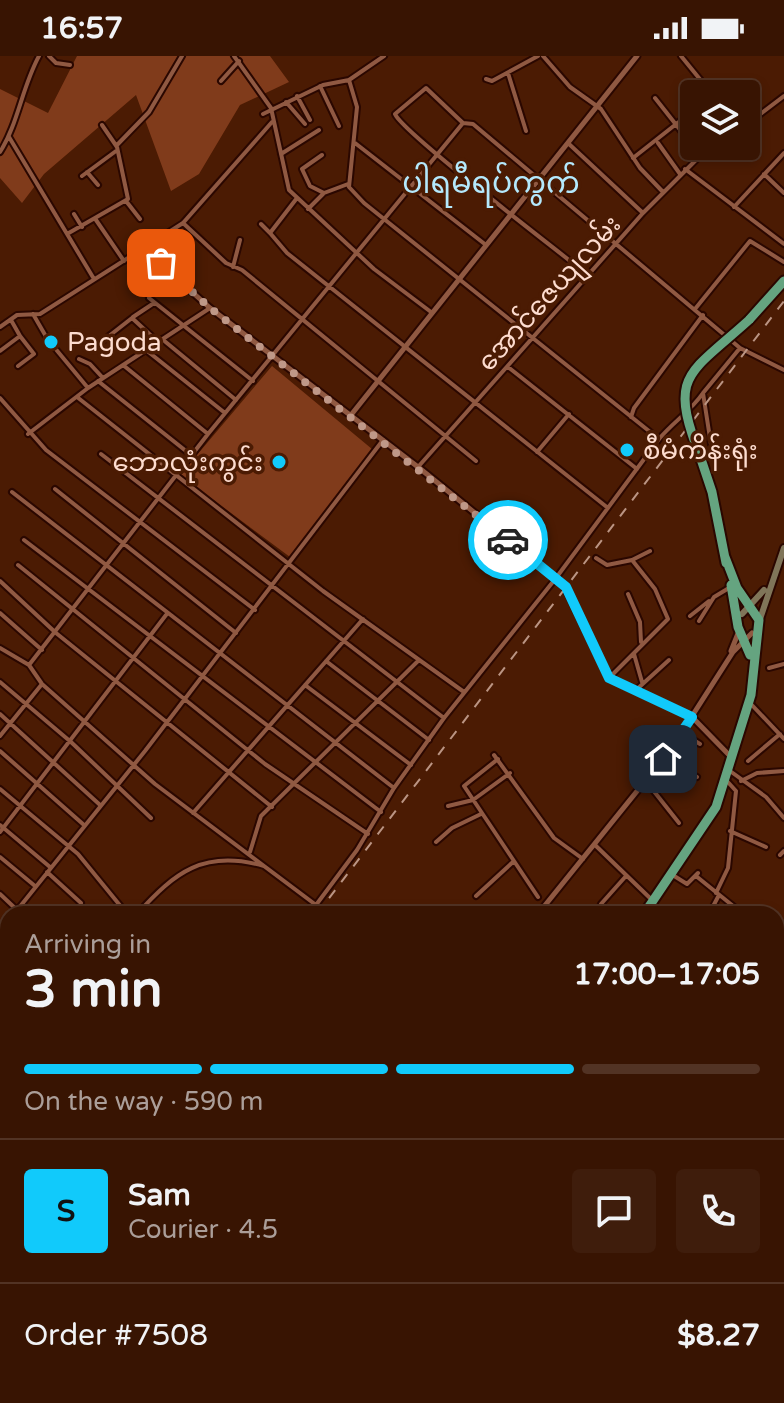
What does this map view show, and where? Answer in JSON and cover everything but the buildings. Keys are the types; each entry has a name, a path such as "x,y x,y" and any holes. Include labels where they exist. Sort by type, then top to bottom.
{"highway":[{"path":"753,674 748,623 732,587 712,492 684,413 684,388 700,364 749,320 784,281"},
{"path":"649,906 669,873 708,824 728,776 749,701 753,674 748,623 725,557"}],"main road":[{"path":"748,623 784,548"},
{"path":"748,623 770,580"}],"street":[{"path":"0,152 9,137 23,87 39,56"},
{"path":"49,56 56,63 70,65"},
{"path":"98,185 85,174 117,148 149,112 182,56"},
{"path":"234,56 271,108 289,190 357,254 431,312"},
{"path":"486,79 490,82 541,56 596,108 601,109 633,158 663,192"},
{"path":"351,415 637,56"},
{"path":"681,56 699,80"},
{"path":"263,114 320,86 349,80 382,57"},
{"path":"221,81 239,61"},
{"path":"508,73 526,131"},
{"path":"348,184 357,107 349,80"},
{"path":"320,86 339,126"},
{"path":"589,276 399,122 395,114 398,110 426,88 463,123 473,124 740,348 784,370"},
{"path":"286,102 307,122 297,96"},
{"path":"760,114 784,96"},
{"path":"655,98 680,131"},
{"path":"0,327 28,311 40,314 183,223 272,122"},
{"path":"29,665 191,455 463,123"},
{"path":"633,158 680,124"},
{"path":"102,125 117,148 126,201 140,219"},
{"path":"281,154 319,130"},
{"path":"9,137 95,279"},
{"path":"658,142 680,174"},
{"path":"354,143 486,245"},
{"path":"569,144 643,213"},
{"path":"734,207 784,153"},
{"path":"322,155 301,171 310,186 324,193"},
{"name":"အောင်ဇေယျလမ်း","path":"418,467 643,213 695,160"},
{"path":"685,169 784,244"},
{"path":"764,174 784,193"},
{"path":"308,209 324,193 348,184"},
{"path":"348,184 384,219 659,439"},
{"path":"270,233 297,198"},
{"path":"67,234 126,201"},
{"path":"74,214 82,227"},
{"path":"95,220 124,261"},
{"path":"183,223 233,267 242,270 476,461"},
{"path":"261,224 287,253 608,508"},
{"path":"233,267 240,240"},
{"path":"695,309 750,241 784,262"},
{"path":"152,244 170,273 210,308 418,467 566,587 609,678 692,717 733,759"},
{"path":"170,273 183,260"},
{"path":"100,343 152,300 253,381"},
{"path":"28,434 88,388 210,308"},
{"path":"33,314 48,340"},
{"path":"631,417 634,408 703,315"},
{"path":"132,318 236,400"},
{"path":"11,320 34,354 18,366"},
{"path":"0,351 20,336"},
{"path":"54,347 88,388"},
{"path":"0,648 29,665 42,684 193,813 250,852 316,905 368,834 394,788 444,718 556,578 674,420 693,408 740,348"},
{"path":"146,350 225,413"},
{"path":"79,359 90,364 101,380 191,455"},
{"path":"123,364 208,434"},
{"path":"508,367 637,469"},
{"path":"703,393 712,451"},
{"path":"77,397 175,476 464,692"},
{"path":"0,398 28,434 255,610"},
{"path":"537,452 569,414"},
{"path":"21,906 255,610 383,440"},
{"path":"101,454 444,718"},
{"path":"55,489 236,633"},
{"path":"12,492 166,615 394,788"},
{"path":"24,540 201,678 381,812"},
{"path":"596,558 607,565 632,560 650,551"},
{"path":"609,678 668,619 655,589 632,560"},
{"path":"18,565 248,750 368,834"},
{"path":"0,581 56,633 272,807"},
{"path":"690,616 732,587"},
{"path":"628,594 642,627 641,645"},
{"path":"699,621 714,597"},
{"path":"0,613 42,650"},
{"path":"81,903 1,828 87,723 166,615"},
{"path":"193,813 364,619"},
{"path":"545,906 682,733 748,623"},
{"path":"723,667 748,623"},
{"path":"633,652 642,682"},
{"path":"250,852 261,816 338,744 419,660"},
{"path":"635,692 642,682 669,660"},
{"path":"326,661 429,740"},
{"path":"769,668 784,664"},
{"path":"0,682 71,742 151,818"},
{"path":"0,736 42,684"},
{"path":"305,685 411,765"},
{"path":"748,761 782,736 749,701"},
{"path":"0,714 99,805"},
{"path":"682,733 700,744"},
{"path":"0,751 84,825"},
{"path":"538,897 464,786 496,757 554,838 583,859"},
{"path":"663,759 697,777"},
{"path":"741,781 757,773 784,771"},
{"path":"448,806 473,800 510,773"},
{"path":"728,776 766,797 784,818"},
{"path":"713,906 728,868 736,791 728,776"},
{"path":"645,780 679,823"},
{"path":"0,789 67,846 107,886 121,906"},
{"path":"436,842 452,828 482,813"},
{"path":"730,831 766,847"},
{"path":"595,845 652,900"},
{"path":"0,857 35,887"},
{"path":"145,906 170,879 185,870 235,860 266,867"},
{"path":"476,896 514,861"},
{"path":"669,873 687,884 697,874 733,906"},
{"path":"601,904 626,876"}],"shaded area":[{"path":"77,56 270,56 289,82 240,105 199,174 171,191 136,95 44,174 22,203 0,178 0,89 48,113"},
{"path":"272,366 372,449 290,557 180,475"}],"railway":[{"path":"323,906 784,301"}],"way so far":[{"path":"161,263 210,308 508,540"}],"place":[{"name":"Pagoda","path":"51,342"},
{"name":"စီမံကိန်းရုံး‌","path":"627,450"},
{"name":"ဘောလုံးကွင်း","path":"279,462"}],"district":[{"name":"ပါရမီရပ်ကွက်","path":"491,183"}],"route":[{"path":"508,540 566,587 609,678 692,717 663,759"}]}
